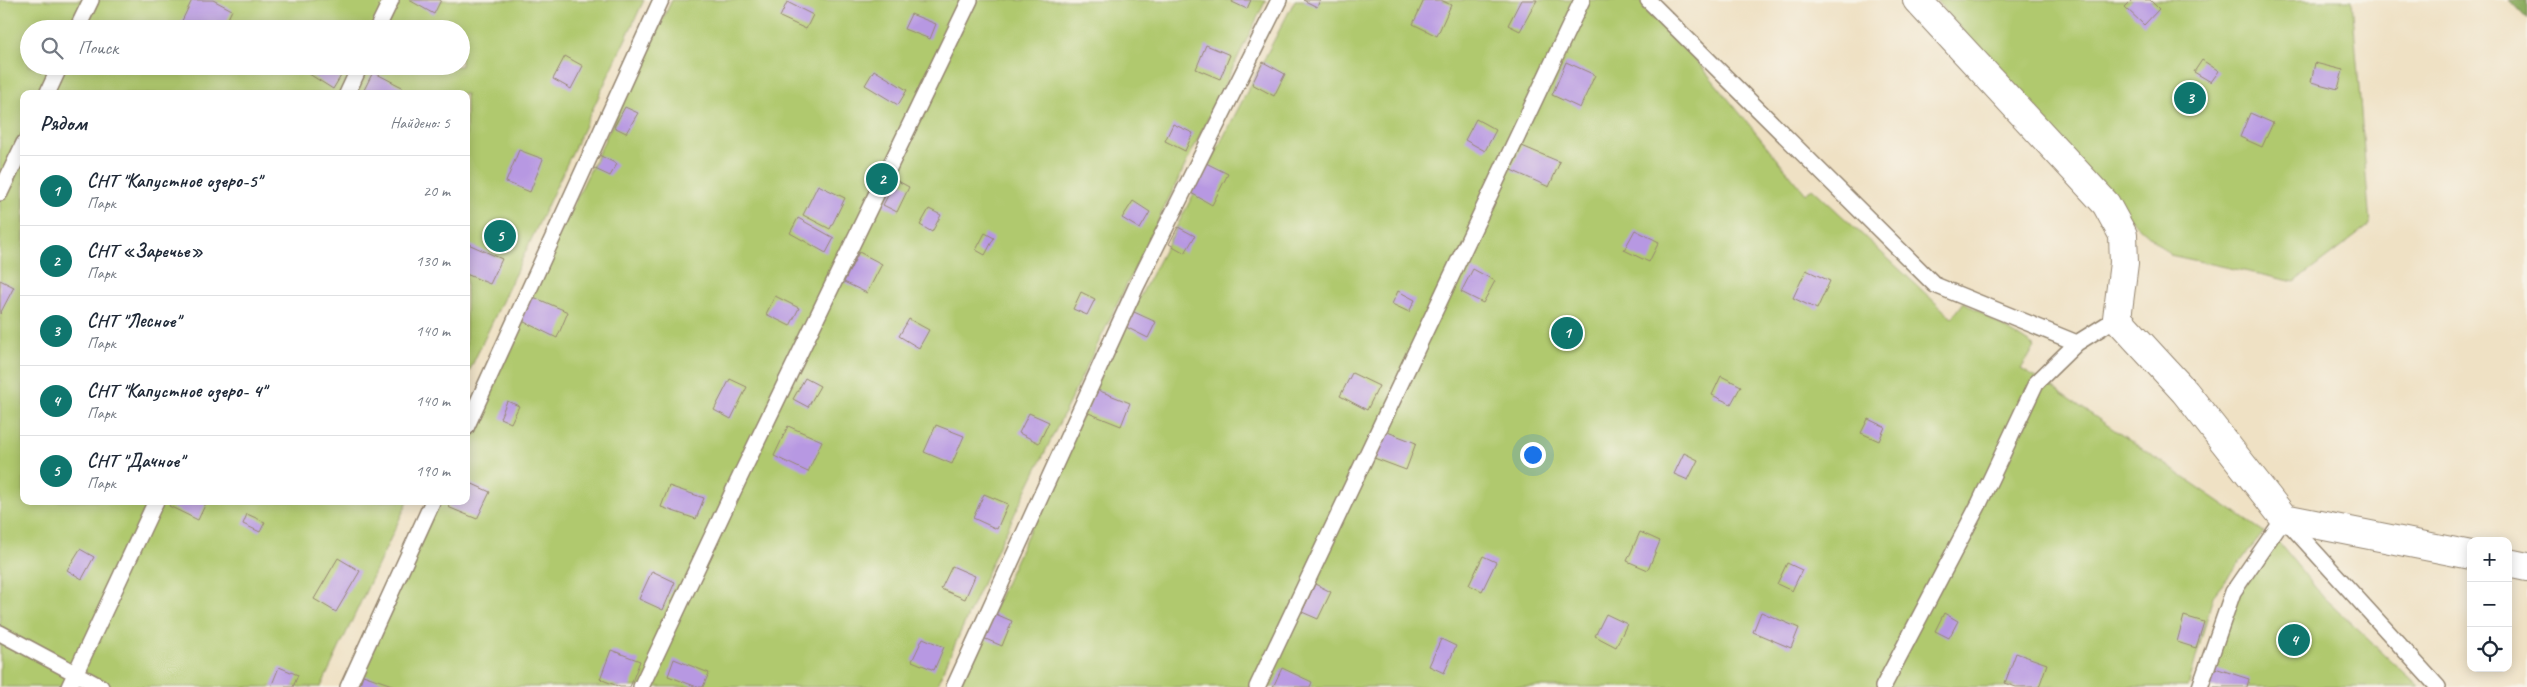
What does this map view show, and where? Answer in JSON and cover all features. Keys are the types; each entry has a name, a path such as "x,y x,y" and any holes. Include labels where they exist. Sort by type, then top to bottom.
{"street":[{"path":"1917,0 2106,204 2123,235 2124,263 2117,318 2185,392 2284,518 2467,554"},
{"path":"2512,564 2527,567"}],"lane":[{"path":"81,20 91,0"},
{"path":"381,20 391,0"},
{"path":"470,419 661,0"},
{"path":"641,687 970,0"},
{"path":"954,687 1136,287 1279,0"},
{"path":"1257,687 1582,0"},
{"path":"1648,0 1935,285 2077,343"},
{"path":"49,90 56,75"},
{"path":"349,90 356,75"},
{"path":"0,193 20,151"},
{"path":"1883,687 1980,504 2036,383 2077,343 2117,318"},
{"path":"72,680 154,505"},
{"path":"348,687 431,505"},
{"path":"2200,687 2233,592 2284,518 2438,687"},
{"path":"0,633 72,680 101,687"},
{"path":"2419,687 2424,671"}],"green space":[{"path":"0,0 644,0 470,370 470,90 20,90 20,505 406,505 321,687 0,687"},
{"path":"672,0 1266,0 999,546 936,687 347,687 431,505 470,505 470,420"},
{"path":"1295,0 1647,0 1806,194 1812,188 1952,318 1964,302 2035,347 2021,369 2050,386 2264,532 2213,596 2188,687 958,687 1111,352"},
{"path":"1936,0 2352,0 2370,225 2295,282 2170,255 2105,196"},
{"path":"2509,0 2527,0 2527,19"},
{"path":"2278,542 2324,598 2419,687 2207,687 2229,606"}],"building":[{"path":"192,0 213,0 232,10 227,20 182,20"},
{"path":"409,0 441,0 434,14"},
{"path":"1233,0 1251,0 1247,9 1232,2"},
{"path":"1303,0 1320,0 1317,7"},
{"path":"1424,0 1441,0 1451,5 1437,36 1413,24"},
{"path":"1521,0 1537,0 1520,31 1508,25"},
{"path":"2132,0 2150,0 2159,9 2144,25 2125,7"},
{"path":"787,2 813,15 806,29 780,17"},
{"path":"911,14 936,24 930,39 904,29"},
{"path":"1206,45 1230,55 1220,79 1196,69"},
{"path":"565,56 583,66 571,89 553,79"},
{"path":"2202,60 2219,71 2211,82 2194,72"},
{"path":"1263,62 1285,74 1274,96 1252,84"},
{"path":"1566,62 1595,75 1580,108 1552,95"},
{"path":"2315,63 2343,70 2338,89 2311,82"},
{"path":"874,70 907,90 898,105 865,85"},
{"path":"311,75 342,75 333,89"},
{"path":"372,75 379,75 402,87 401,90 364,90"},
{"path":"625,107 638,113 626,133 614,127"},
{"path":"2250,113 2273,123 2262,147 2240,137"},
{"path":"1476,119 1496,130 1485,151 1465,140"},
{"path":"1173,124 1193,133 1185,151 1165,141"},
{"path":"1522,146 1560,162 1549,187 1511,170"},
{"path":"519,150 543,159 530,192 506,182"},
{"path":"599,155 617,164 610,176 593,168"},
{"path":"1206,163 1228,174 1212,205 1191,193"},
{"path":"896,180 909,187 897,212 883,205"},
{"path":"818,185 845,198 830,229 803,215"},
{"path":"1133,201 1150,212 1140,229 1122,218"},
{"path":"929,209 941,215 932,232 920,225"},
{"path":"798,218 834,238 826,253 790,233"},
{"path":"1178,227 1195,236 1185,253 1169,244"},
{"path":"1635,230 1659,242 1649,262 1624,250"},
{"path":"985,233 994,238 985,255 976,250"},
{"path":"470,245 502,259 490,284 470,276"},
{"path":"859,252 882,264 867,293 844,282"},
{"path":"1473,269 1495,281 1483,303 1461,292"},
{"path":"1806,270 1830,281 1817,309 1793,298"},
{"path":"0,280 14,287 0,314"},
{"path":"1398,291 1415,300 1409,312 1392,304"},
{"path":"1081,292 1095,299 1087,315 1073,309"},
{"path":"529,295 568,312 557,338 518,319"},
{"path":"775,296 799,308 790,326 766,314"},
{"path":"1134,312 1156,322 1148,338 1126,327"},
{"path":"909,319 929,330 919,348 899,336"},
{"path":"1352,373 1379,386 1367,410 1340,396"},
{"path":"1721,376 1741,386 1731,404 1712,395"},
{"path":"805,378 820,386 808,407 793,399"},
{"path":"730,379 747,387 731,419 714,410"},
{"path":"1095,389 1130,403 1121,426 1086,412"},
{"path":"507,401 519,406 511,423 500,418"},
{"path":"1029,413 1049,422 1039,443 1019,433"},
{"path":"1868,419 1885,427 1879,441 1861,433"},
{"path":"936,425 964,436 952,464 924,452"},
{"path":"788,426 822,441 808,472 774,456"},
{"path":"1385,431 1416,443 1406,470 1374,458"},
{"path":"1684,453 1698,460 1688,480 1674,474"},
{"path":"470,483 490,492 477,519 448,507 449,505 470,505"},
{"path":"669,486 704,498 696,519 661,507"},
{"path":"984,494 1008,504 997,529 973,518"},
{"path":"170,505 205,505 198,520"},
{"path":"247,514 265,522 260,532 243,524"},
{"path":"1640,532 1660,541 1648,570 1627,561"},
{"path":"80,549 94,557 82,579 67,570"},
{"path":"1483,556 1496,562 1482,591 1469,585"},
{"path":"338,558 360,571 336,612 314,599"},
{"path":"1787,563 1802,570 1792,591 1777,584"},
{"path":"952,566 975,576 965,599 941,589"},
{"path":"652,571 675,582 663,610 639,599"},
{"path":"1315,584 1331,592 1318,619 1302,612"},
{"path":"991,612 1012,621 1002,646 981,637"},
{"path":"1761,612 1799,628 1791,648 1753,632"},
{"path":"1944,613 1958,621 1949,638 1935,631"},
{"path":"1606,614 1627,624 1616,647 1595,636"},
{"path":"2184,616 2204,622 2196,648 2177,642"},
{"path":"923,638 944,647 934,670 912,661"},
{"path":"1441,639 1456,646 1444,673 1429,666"},
{"path":"611,650 640,661 630,687 620,687 600,679"},
{"path":"2016,653 2047,664 2039,687 2016,687 2005,683"},
{"path":"674,659 709,673 703,687 697,687 668,676"},
{"path":"279,667 298,675 293,687 271,687"},
{"path":"1282,668 1312,682 1310,687 1273,687"},
{"path":"2215,668 2249,679 2247,687 2209,687"},
{"path":"363,675 392,685 392,687 359,687"}],"place":[{"name":"СНТ \"Лесное\"","path":"2190,98"},
{"name":"СНТ «Заречье»","path":"882,179"},
{"name":"СНТ \"Дачное\"","path":"500,236"},
{"name":"СНТ \"Капустное озеро-5\"","path":"1567,333"},
{"name":"СНТ \"Капустное озеро- 4\"","path":"2294,640"}]}
